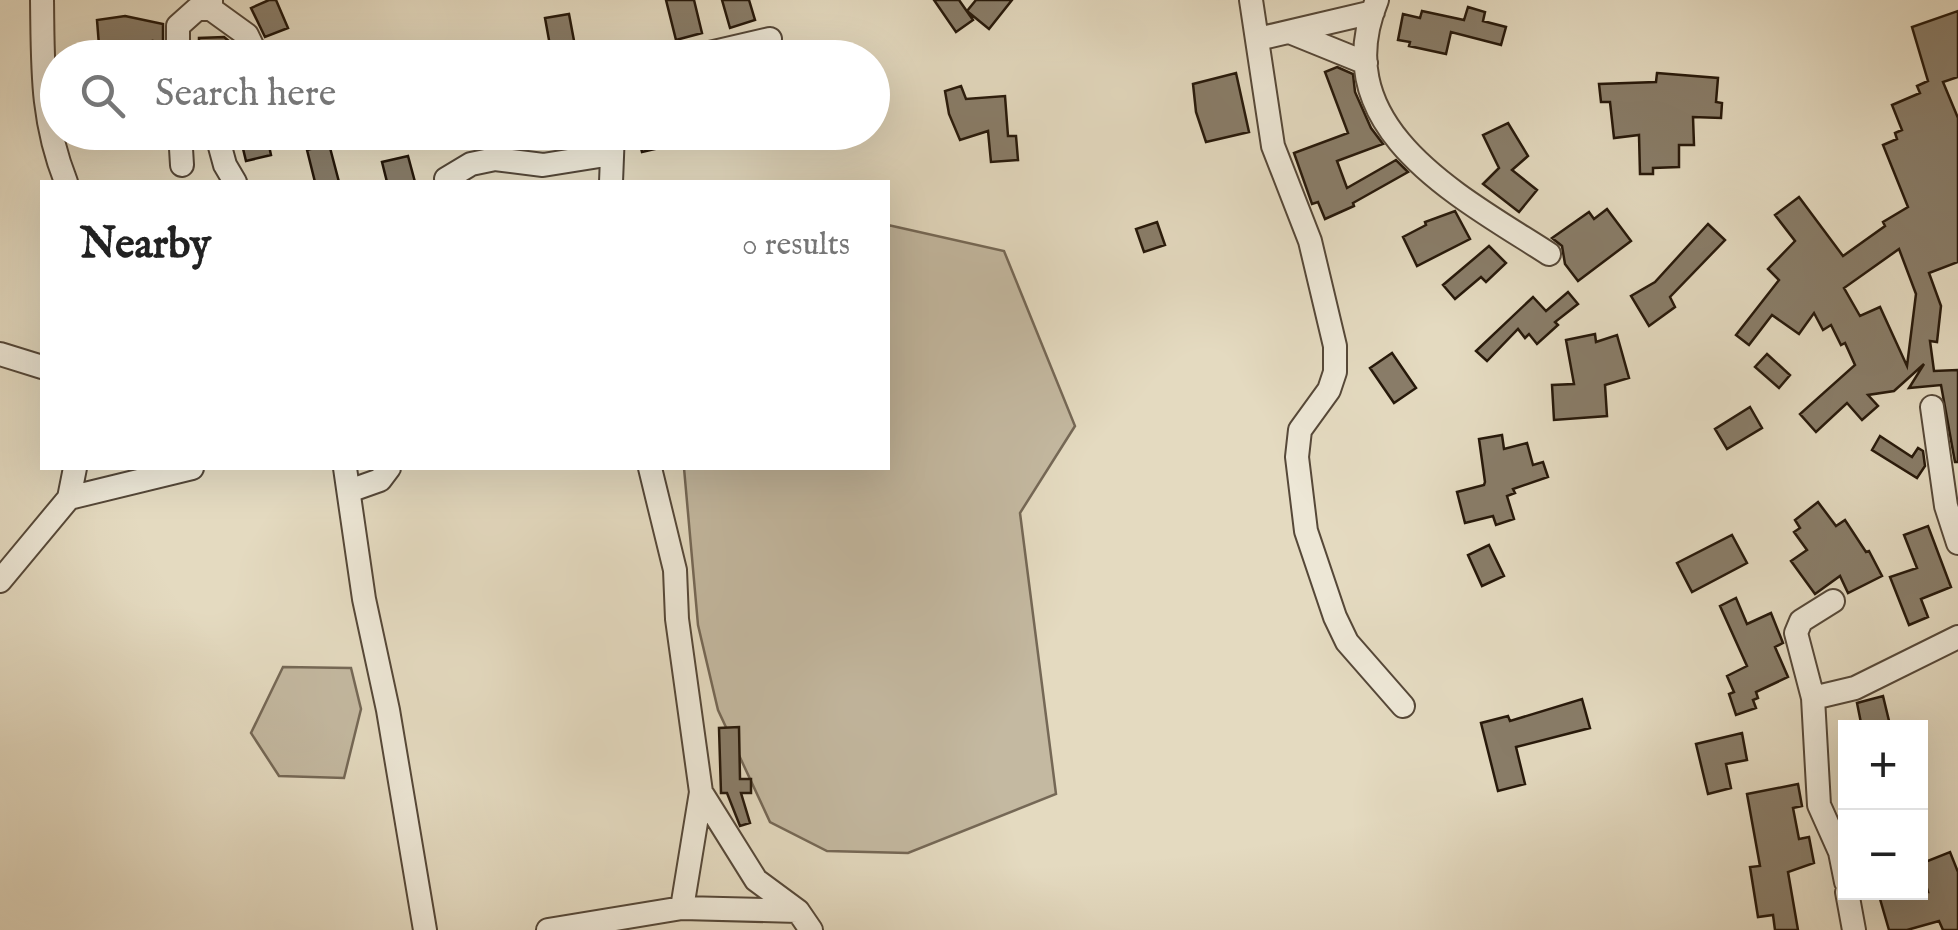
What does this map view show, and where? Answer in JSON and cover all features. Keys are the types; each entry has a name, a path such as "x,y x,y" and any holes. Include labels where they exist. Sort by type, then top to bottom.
{"street":[{"path":"42,0 42,40"},
{"path":"1251,0 1272,146 1310,241 1335,346 1335,372 1329,390 1300,430 1298,457 1306,531 1347,642 1403,706"},
{"path":"178,40 178,26 197,9 211,4 249,40"},
{"path":"1258,39 1375,6 1366,63 1368,86 1378,114 1425,171 1549,254"},
{"path":"1292,32 1366,63"},
{"path":"766,40 770,39"},
{"path":"55,150 65,180"},
{"path":"181,150 182,164"},
{"path":"221,150 233,180"},
{"path":"446,179 471,164 495,159 543,174 597,150"},
{"path":"611,180 613,150"},
{"path":"0,354 34,364"},
{"path":"0,373 34,364"},
{"path":"1932,407 1946,506 1958,543"},
{"path":"0,581 69,498 75,470"},
{"path":"69,498 184,470"},
{"path":"387,470 380,480 347,479 364,599 388,710 425,930"},
{"path":"650,470 675,570 677,618 701,792 682,908"},
{"path":"1833,601 1801,622 1796,633 1813,698 1819,806 1838,848"},
{"path":"1813,698 1855,688 1958,637"},
{"path":"701,792 756,880 804,921"},
{"path":"1849,900 1854,930"},
{"path":"548,930 682,908 804,921"}],"shaded area":[{"path":"890,225 1004,251 1075,426 1020,513 1056,794 908,853 827,851 770,822 718,710 698,625 684,470 890,470"},
{"path":"283,667 351,668 361,709 344,778 279,776 251,733"}],"building":[{"path":"276,0 288,28 265,37 251,8"},
{"path":"666,0 694,0 702,33 676,40"},
{"path":"722,0 749,0 755,20 730,28"},
{"path":"934,0 959,0 973,20 956,32"},
{"path":"976,0 1012,0 989,29 967,11"},
{"path":"1468,7 1485,12 1483,21 1506,27 1501,45 1451,32 1446,54 1398,40 1403,14 1420,18 1422,11 1464,20"},
{"path":"1958,11 1958,77 1943,82 1958,118 1958,262 1929,273 1941,306 1937,342 1930,341 1934,371 1958,370 1958,462 1941,385 1909,388 1924,364 1894,391 1868,395 1878,406 1862,420 1847,403 1816,432 1800,414 1855,365 1831,325 1823,330 1814,313 1799,334 1772,315 1749,345 1736,335 1779,280 1768,269 1795,241 1775,215 1799,197 1843,256 1885,226 1883,222 1908,207 1883,145 1897,139 1895,133 1902,130 1892,105 1920,93 1917,86 1928,81 1912,27","holes":["1899,249 1916,294 1907,366 1880,307 1860,316 1844,288"]},
{"path":"569,14 574,40 549,40 545,18"},
{"path":"125,16 163,24 163,40 99,40 97,20"},
{"path":"224,37 228,40 199,40"},
{"path":"1337,67 1353,74 1355,92 1383,144 1337,161 1347,188 1396,160 1408,172 1325,219 1318,202 1312,204 1294,153 1348,133 1325,72"},
{"path":"1236,73 1249,132 1206,142 1196,112 1193,84"},
{"path":"1657,73 1718,78 1716,102 1722,103 1721,118 1693,117 1694,145 1679,145 1679,167 1653,168 1653,174 1640,174 1639,135 1614,138 1610,102 1601,102 1599,84 1656,82"},
{"path":"961,86 966,99 1005,96 1008,136 1016,136 1018,160 991,162 988,131 960,140 945,91"},
{"path":"1508,123 1528,156 1512,170 1537,190 1519,212 1483,184 1499,168 1483,135"},
{"path":"243,150 270,150 271,155 246,161"},
{"path":"307,150 331,150 338,180 314,180"},
{"path":"408,156 414,180 386,180 382,162"},
{"path":"1607,209 1631,241 1578,281 1565,264 1562,246 1552,238 1589,212 1594,219"},
{"path":"1455,211 1470,239 1417,266 1403,237 1426,225 1425,222"},
{"path":"1157,222 1165,245 1144,252 1136,229"},
{"path":"1708,224 1725,240 1670,297 1675,307 1649,326 1631,296 1655,282"},
{"path":"1489,246 1506,263 1486,282 1481,277 1455,299 1443,285"},
{"path":"1568,292 1578,304 1555,322 1558,325 1537,344 1518,329 1487,361 1476,351 1533,297 1546,311"},
{"path":"1595,334 1596,342 1617,335 1629,378 1605,385 1607,416 1554,420 1552,385 1574,384 1566,340"},
{"path":"1392,353 1416,388 1394,403 1370,368"},
{"path":"1767,354 1790,375 1779,388 1755,367"},
{"path":"1750,407 1762,428 1727,449 1715,429"},
{"path":"1502,435 1504,449 1527,443 1533,465 1543,462 1548,477 1513,489 1515,493 1507,496 1514,519 1496,525 1493,516 1465,523 1457,492 1485,482 1479,439"},
{"path":"1880,436 1912,457 1918,448 1923,451 1925,466 1917,478 1872,450"},
{"path":"1818,502 1836,526 1845,520 1882,576 1848,593 1840,576 1815,594 1791,561 1807,550 1794,532 1800,528 1795,520"},
{"path":"1928,526 1951,587 1921,599 1928,617 1909,625 1890,577 1917,568 1904,535"},
{"path":"1732,535 1747,563 1692,592 1677,563"},
{"path":"1489,545 1504,576 1482,586 1468,555"},
{"path":"1736,598 1747,624 1771,613 1783,643 1775,647 1788,677 1756,692 1756,708 1736,715 1729,694 1734,692 1727,676 1747,666 1720,606"},
{"path":"1883,696 1889,720 1860,720 1857,703"},
{"path":"1582,699 1590,728 1516,747 1525,784 1498,791 1481,723 1508,716 1510,721"},
{"path":"739,727 740,779 751,779 751,793 741,793 750,823 740,826 727,793 721,793 719,728"},
{"path":"1742,733 1747,760 1726,764 1731,788 1708,794 1696,744"},
{"path":"1798,784 1802,806 1793,808 1799,839 1809,837 1814,863 1788,872 1798,930 1775,930 1773,915 1758,917 1750,867 1760,866 1747,794"},
{"path":"1950,852 1958,872 1958,930 1943,930 1939,921 1907,930 1889,930 1880,900 1928,900 1928,861"}]}
